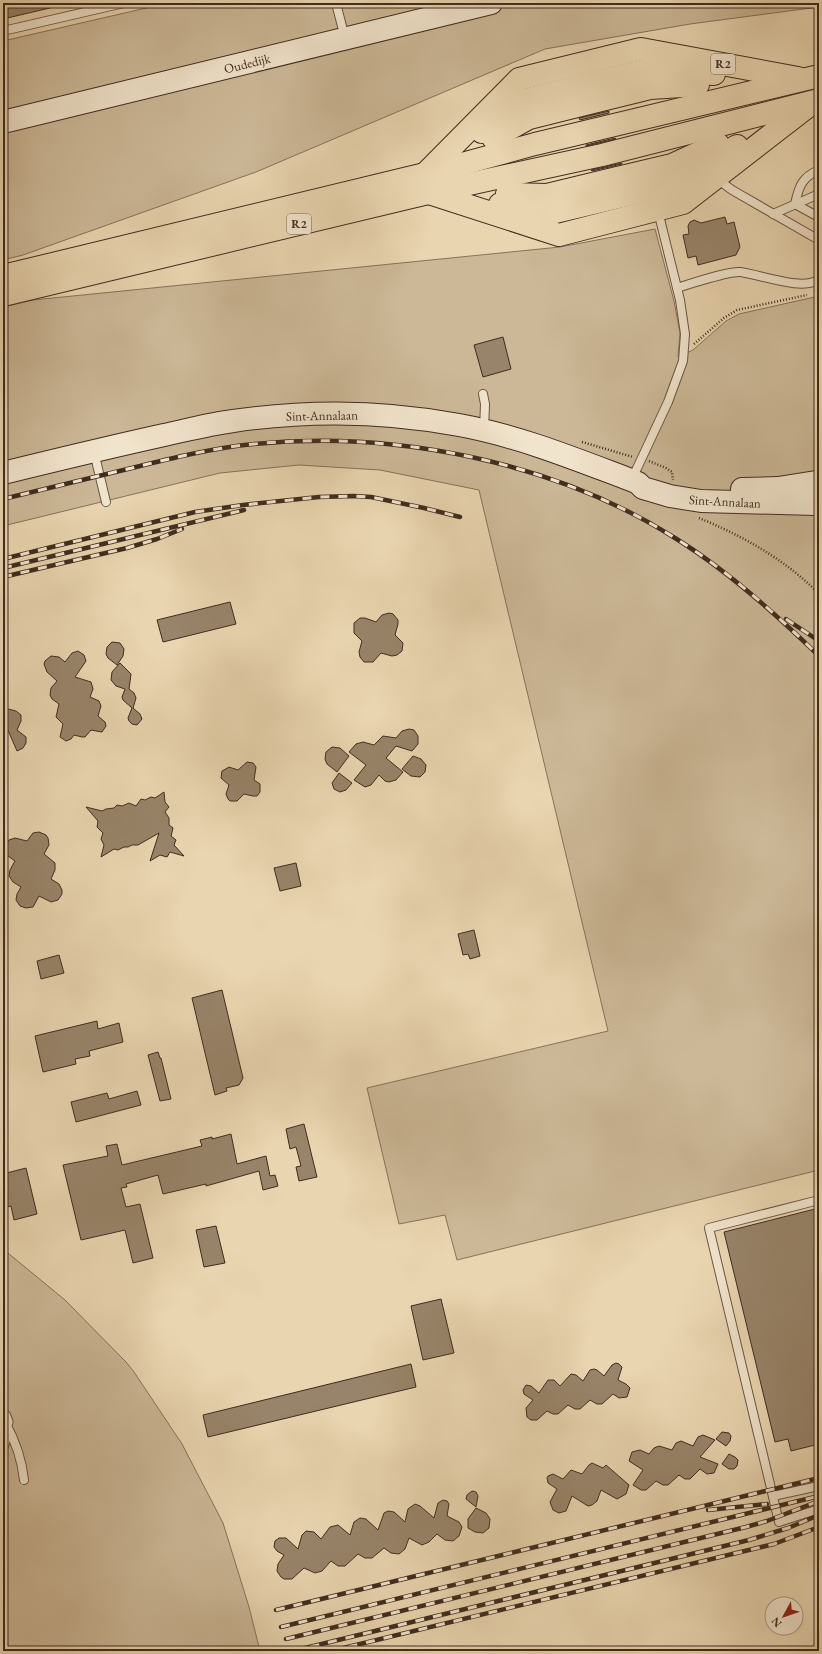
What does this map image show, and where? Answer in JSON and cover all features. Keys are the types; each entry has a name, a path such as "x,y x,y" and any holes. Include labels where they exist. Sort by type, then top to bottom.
{"highway":[{"name":"R2","path":"427,183 519,79 641,49 812,78"},
{"name":"R2","path":"3,296 110,269 545,150 659,121 812,78"},
{"name":"R2","path":"427,183 527,109 649,79 812,78"},
{"name":"R2","path":"427,183 559,235 648,175 817,100"},
{"name":"R2","path":"427,183 547,195 648,175 674,174 691,155 817,100"},
{"name":"R2","path":"691,155 817,100"},
{"name":"R2","path":"3,276 427,183 539,160 648,175 683,203 691,155"}],"street":[{"name":"Oudedijk","path":"3,122 491,3"},
{"name":"Sint-Annalaan","path":"3,473 93,451 232,421 307,414 351,414 425,419 484,431 533,444 635,481 643,488 670,496 701,501 817,509"},
{"name":"Sint-Annalaan","path":"635,481 644,480 672,486 717,490 778,488 818,479"},
{"path":"817,509 814,493 818,479"}],"lane":[{"path":"3,31 124,3"},
{"path":"336,3 345,39"},
{"path":"691,155 732,190 819,240"},
{"path":"794,204 798,188 808,175 819,170"},
{"path":"635,481 668,402 683,361 685,334 680,300 648,175"},
{"path":"773,214 819,194"},
{"path":"794,204 815,215 819,215"},
{"path":"677,288 738,272 802,284 819,279"},
{"path":"483,394 485,404 484,431"},
{"path":"93,451 106,502"},
{"path":"819,1200 709,1228 779,1522 819,1509"},
{"path":"3,1448 7,1436 4,1420"},
{"path":"4,1420 11,1433 23,1466 24,1480"},
{"path":"773,1496 819,1486"}],"path":[{"path":"683,351 724,318 737,310 812,294"},
{"path":"692,516 727,530 750,542 794,572 819,594"}],"shaded area":[{"path":"168,3 819,3 819,7 690,24 545,49 256,172 23,255 3,260 3,41"},
{"path":"655,229 674,301 680,333 678,357 693,350 726,321 739,314 819,296 819,1170 457,1260 445,1215 399,1224 367,1088 608,1031 479,490 380,470 299,465 220,473 3,526 3,307 33,300 560,247"},
{"path":"3,1249 65,1300 126,1362 182,1444 223,1523 249,1607 260,1651 3,1651"}],"building":[{"path":"3,3 54,3 54,7 3,19"},
{"path":"609,111 609,113 580,120 579,118"},
{"path":"616,139 586,146 586,145"},
{"path":"622,163 592,171 591,170"},
{"path":"725,217 727,224 734,222 740,247 736,255 698,265 696,256 688,258 683,235 689,234 688,226 690,222 694,220 701,223"},
{"path":"503,337 511,369 483,377 474,345"},
{"path":"230,602 236,624 163,642 157,620"},
{"path":"389,613 393,614 398,620 395,635 403,643 402,651 397,655 392,656 381,653 373,662 364,662 360,657 359,652 362,641 354,633 354,623 360,618 365,618 376,622 382,615"},
{"path":"112,642 120,643 124,649 123,656 117,665 108,658 106,654 107,647"},
{"path":"78,651 84,655 86,661 75,677 91,682 93,689 90,697 99,701 101,706 98,716 105,722 106,726 102,732 91,730 85,737 74,735 71,739 66,741 60,737 63,724 56,717 59,704 52,699 50,695 51,688 57,681 47,672 44,664 45,661 51,656 59,657 65,662 72,653"},
{"path":"120,663 131,674 129,689 134,693 136,698 133,708 140,714 142,719 137,725 132,724 128,718 132,708 123,700 122,697 125,689 116,686 111,680 112,672"},
{"path":"4,708 16,711 21,715 21,721 17,730 26,737 26,743 23,748 17,751 4,721"},
{"path":"409,729 414,730 418,736 418,744 412,751 396,746 386,758 403,772 396,780 389,782 385,781 379,775 371,785 365,787 354,780 366,765 349,752 356,744 363,742 374,745 383,736 396,738 402,731"},
{"path":"332,747 340,748 349,756 337,772 327,764 325,759 326,752"},
{"path":"413,756 421,759 426,765 425,772 420,777 411,776 402,769"},
{"path":"247,762 253,763 256,767 254,780 260,784 260,792 257,796 244,794 237,801 230,801 226,794 229,785 221,778 222,771 229,767 238,770"},
{"path":"339,773 352,783 346,790 340,792 334,789 332,783"},
{"path":"164,792 165,802 169,807 165,812 169,818 169,825 173,828 171,836 176,840 174,845 184,856 170,852 167,857 160,855 150,861 159,833 138,845 124,847 118,850 114,849 101,857 104,845 101,839 103,833 97,827 98,821 86,807 102,811 114,808 117,805 122,806 129,803 136,806 141,799 145,800 151,797 155,798"},
{"path":"39,832 46,835 48,838 49,845 44,854 55,863 55,870 51,879 59,884 62,894 58,900 51,902 39,896 33,907 26,908 20,906 16,900 17,894 21,887 13,882 9,876 10,870 15,861 8,856 4,848 9,840 15,838 27,841 33,833"},
{"path":"296,863 301,886 280,891 274,868"},
{"path":"474,930 480,956 470,959 468,954 463,955 458,934"},
{"path":"59,955 64,973 41,979 37,961"},
{"path":"222,990 243,1078 239,1085 226,1088 227,1091 215,1095 192,998"},
{"path":"97,1021 98,1029 119,1023 123,1042 89,1051 90,1056 75,1059 76,1064 43,1072 35,1036"},
{"path":"158,1052 161,1058 171,1099 160,1101 148,1055"},
{"path":"137,1091 141,1105 76,1122 71,1102 107,1093 109,1099"},
{"path":"304,1124 317,1177 299,1181 296,1167 301,1166 296,1147 290,1149 286,1129"},
{"path":"231,1134 237,1164 266,1156 270,1176 275,1175 278,1186 263,1190 259,1171 206,1186 206,1184 163,1194 158,1175 126,1184 127,1187 121,1188 126,1207 140,1204 153,1258 133,1263 125,1230 81,1240 63,1165 108,1156 106,1146 117,1144 122,1165 202,1146 200,1140 212,1137 212,1139"},
{"path":"26,1168 37,1214 14,1220 11,1206 3,1208 3,1174"},
{"path":"819,1208 819,1444 791,1451 788,1439 775,1442 724,1232"},
{"path":"216,1226 225,1263 204,1267 196,1230"},
{"path":"441,1299 454,1353 423,1360 411,1306"},
{"path":"616,1363 622,1367 618,1380 630,1388 627,1397 619,1398 613,1394 602,1404 597,1404 590,1400 580,1409 575,1409 568,1405 558,1414 553,1414 547,1411 537,1420 531,1420 527,1417 526,1408 533,1400 524,1394 523,1390 526,1385 531,1386 539,1393 548,1380 554,1380 560,1386 571,1374 576,1375 583,1381 590,1370 594,1369 604,1376 612,1365"},
{"path":"411,1364 416,1387 208,1437 203,1415"},
{"path":"722,1432 729,1433 731,1436 730,1441 726,1446 716,1439"},
{"path":"703,1435 715,1440 700,1457 718,1464 714,1473 707,1474 700,1469 690,1479 685,1479 679,1475 668,1485 663,1485 656,1481 646,1490 641,1490 633,1485 643,1470 629,1461 632,1452 640,1450 649,1454 654,1448 659,1446 672,1450 676,1443 681,1441 693,1446 698,1437"},
{"path":"729,1454 738,1460 737,1466 734,1469 729,1469 722,1464"},
{"path":"592,1463 603,1468 606,1465 629,1485 626,1494 617,1499 601,1490 597,1501 588,1506 572,1496 566,1511 559,1513 553,1510 550,1502 557,1489 548,1483 548,1476 553,1474 563,1479 571,1470 582,1474"},
{"path":"472,1491 476,1492 478,1496 476,1507 466,1499 467,1495"},
{"path":"443,1500 447,1501 449,1504 447,1516 459,1522 462,1527 459,1536 453,1541 445,1540 437,1534 429,1542 422,1545 409,1538 405,1549 399,1554 391,1553 384,1548 372,1558 365,1558 358,1554 345,1566 338,1566 331,1561 322,1571 315,1573 304,1568 292,1579 284,1579 277,1571 278,1564 284,1555 277,1551 274,1547 275,1541 279,1538 286,1538 298,1549 302,1535 306,1531 314,1532 321,1539 330,1527 338,1525 350,1535 354,1522 360,1518 366,1519 378,1530 384,1513 388,1511 394,1512 405,1522 408,1509 415,1504 420,1506 434,1518 438,1503"},
{"path":"476,1508 486,1513 490,1519 489,1528 483,1533 475,1532 468,1528 468,1519"}],"railway":[{"path":"3,499 177,457 223,448 254,444 308,441 362,442 418,448 472,457 526,471 578,489 628,512 675,538 732,578 819,656"},
{"path":"3,559 195,512 319,497 371,497 460,517"},
{"path":"3,568 244,510"},
{"path":"3,577 127,548 157,539 182,529"},
{"path":"786,619 819,641"},
{"path":"276,1610 819,1478"},
{"path":"281,1627 819,1496"},
{"path":"286,1639 746,1527 767,1521 819,1501"},
{"path":"708,1510 767,1504"},
{"path":"293,1651 749,1540 788,1528 819,1515"},
{"path":"331,1651 774,1544 819,1527"}]}
